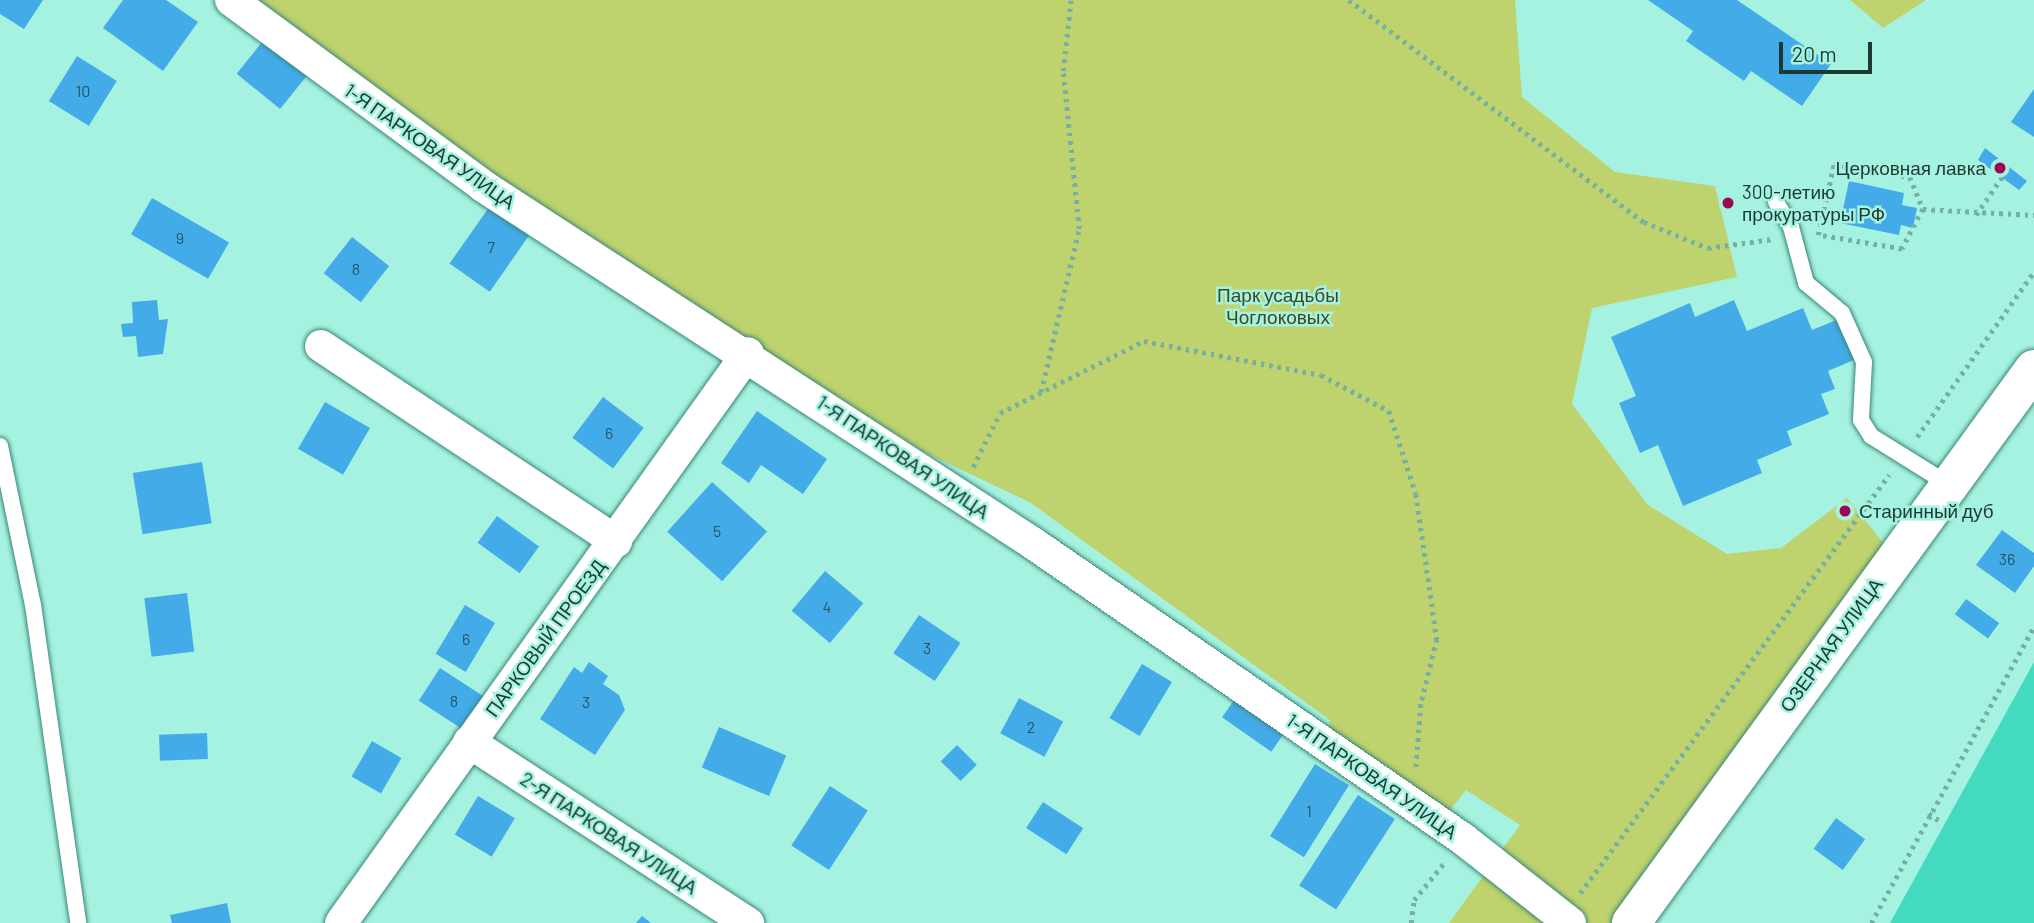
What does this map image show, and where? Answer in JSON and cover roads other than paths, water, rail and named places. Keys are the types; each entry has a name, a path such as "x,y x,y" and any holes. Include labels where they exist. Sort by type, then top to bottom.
{"main road":[{"name":"ОЗЕРНАЯ УЛИЦА","path":"1631,923 2034,369"}],"street":[{"name":"1-Я ПАРКОВАЯ УЛИЦА","path":"231,0 483,186 748,353 959,494 1463,839 1566,920"},
{"path":"321,345 616,541"},
{"name":"ПАРКОВЫЙ ПРОЕЗД","path":"341,923 748,353"},
{"name":"2-Я ПАРКОВАЯ УЛИЦА","path":"469,742 748,923"}],"lane":[{"path":"1776,202 1793,236 1806,283 1842,313 1864,362 1861,421 1871,436 1905,454 1948,484"},
{"path":"0,446 33,605 78,923"}],"place":[{"name":"Церковная лавка","path":"2000,168"},
{"name":"300-летию прокуратуры РФ","path":"1728,203"},
{"name":"Старинный дуб","path":"1845,511"}],"park label":[{"name":"Парк усадьбы Чоглоковых","path":"1278,306"}]}
